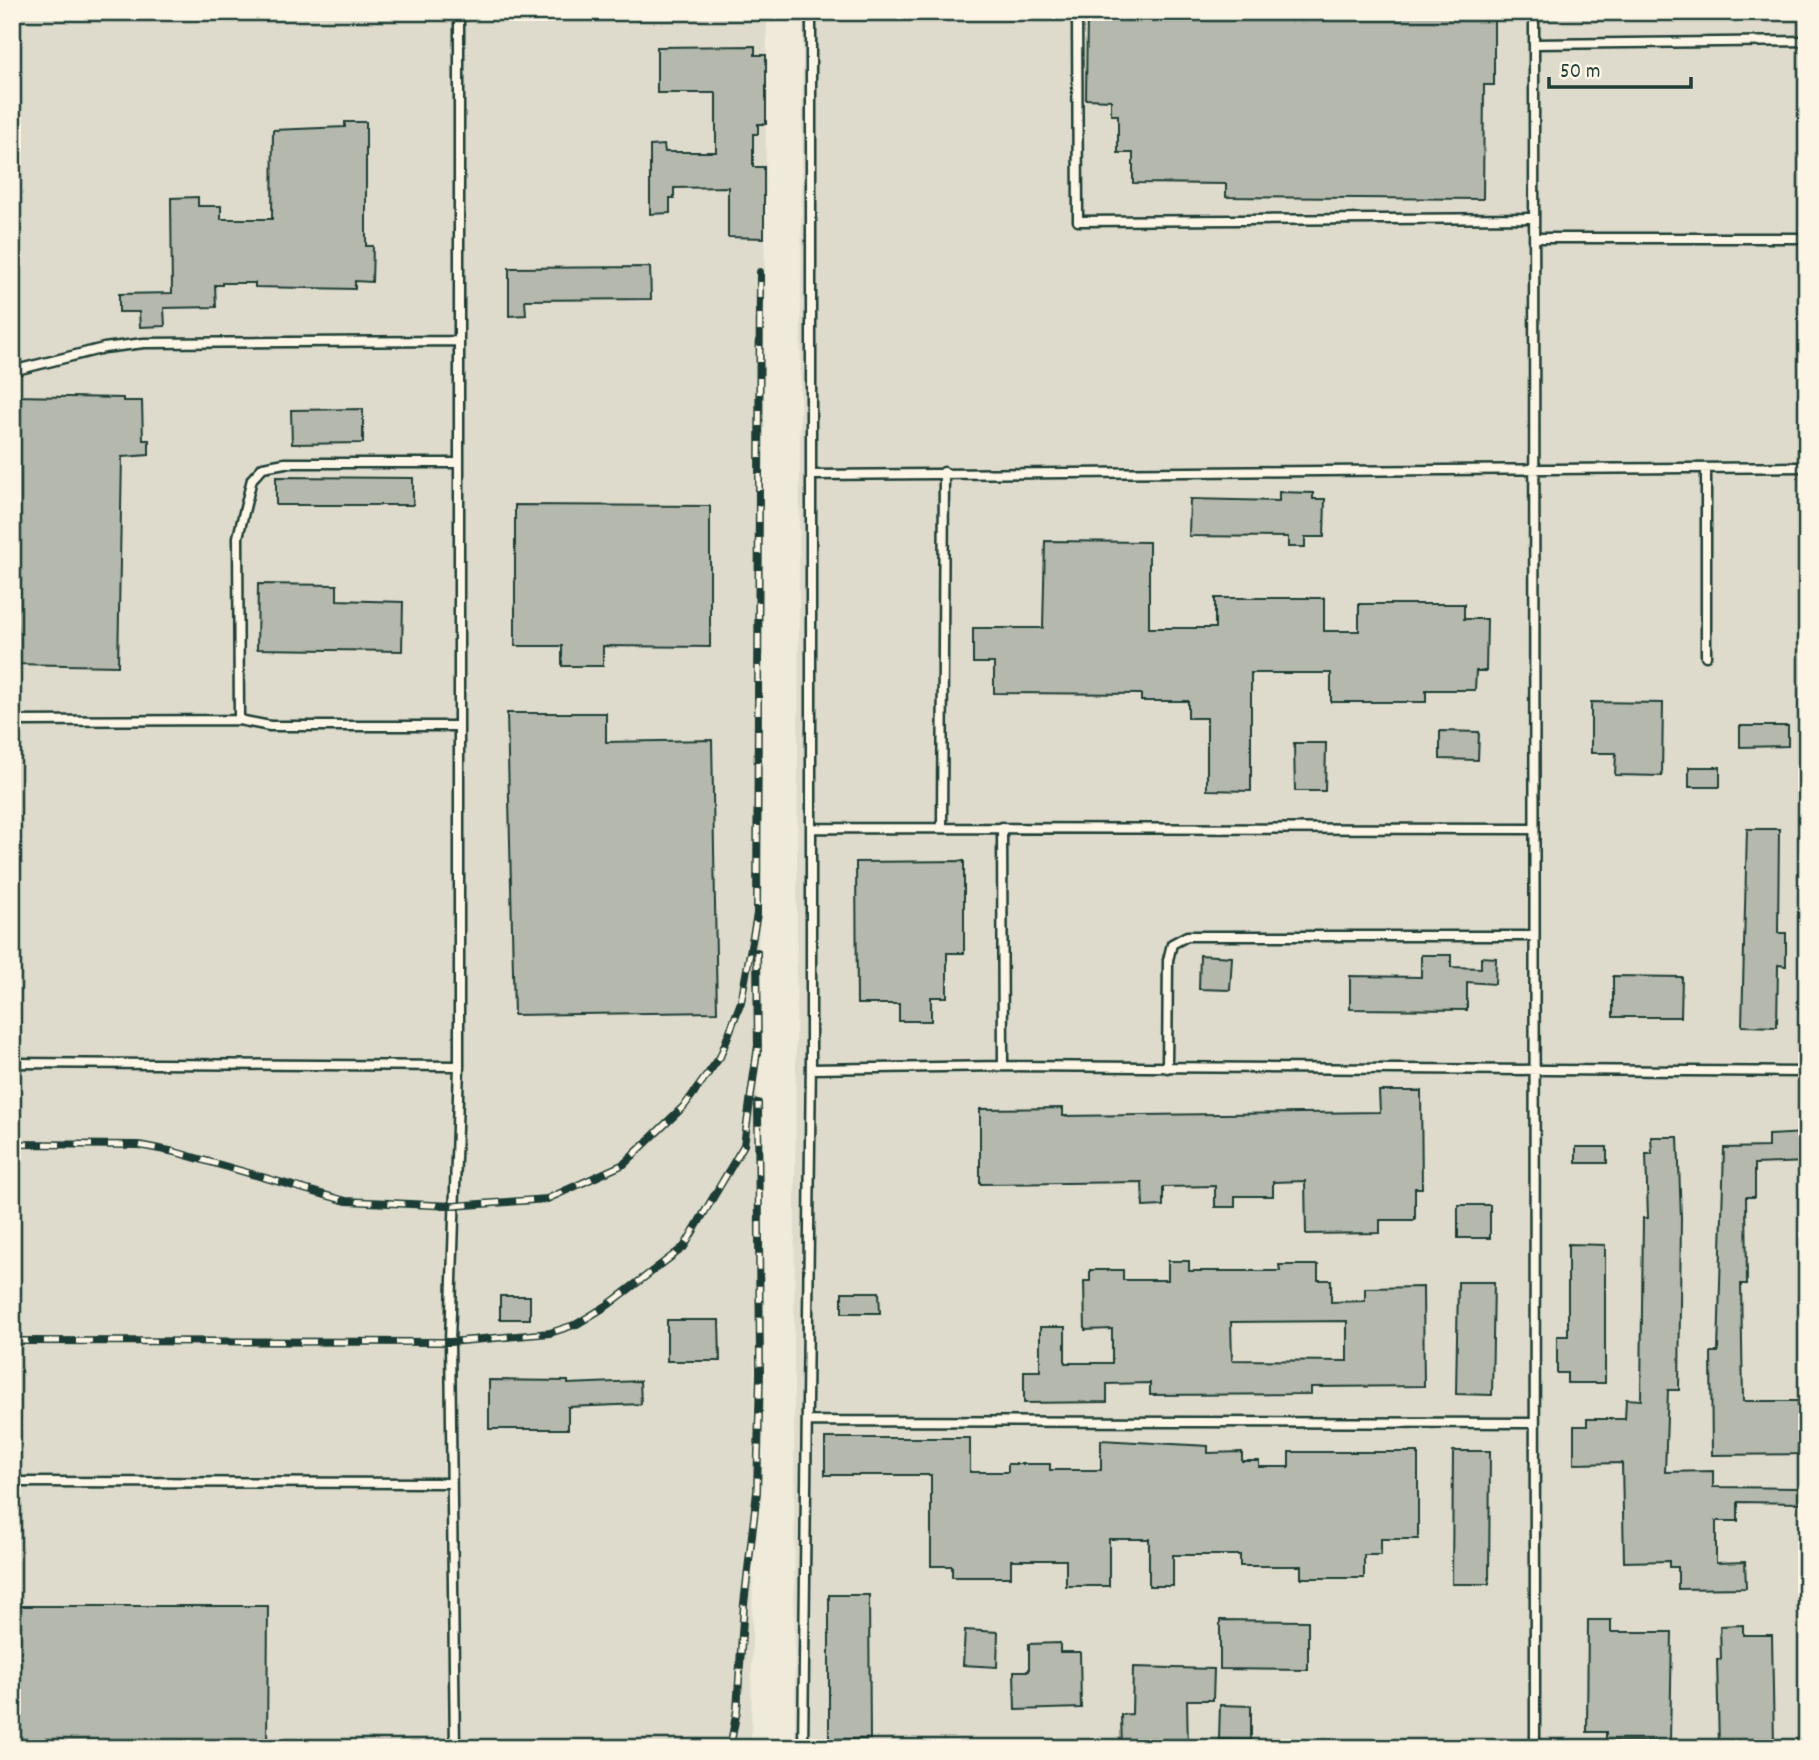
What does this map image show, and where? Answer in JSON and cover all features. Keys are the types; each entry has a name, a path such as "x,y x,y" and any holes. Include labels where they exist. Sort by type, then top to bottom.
{"lane":[{"path":"455,1748 450,1315 460,1066 457,726 459,12"},
{"path":"803,1748 811,1069 811,12"},
{"path":"1077,12 1078,221 1534,218"},
{"path":"1534,12 1535,1748"},
{"path":"1534,44 1807,41"},
{"path":"1534,238 1807,238"},
{"path":"12,371 104,348 144,343 459,341"},
{"path":"239,720 238,537 252,479 263,467 285,463 458,463"},
{"path":"812,475 1807,467"},
{"path":"1706,469 1706,656"},
{"path":"942,827 944,472"},
{"path":"12,721 239,720 270,726 457,726"},
{"path":"1002,827 1003,1066"},
{"path":"811,828 1534,828"},
{"path":"1167,1068 1168,960 1172,944 1187,936 1534,936"},
{"path":"12,1063 460,1066"},
{"path":"811,1069 1003,1066 1807,1072"},
{"path":"807,1421 1533,1423"},
{"path":"12,1482 450,1483"}],"shaded area":[{"path":"12,12 767,12 751,1748 12,1748"},
{"path":"803,12 1807,12 1807,1748 795,1748 794,1350"}],"building":[{"path":"1087,12 1494,12 1494,85 1484,85 1483,199 1226,197 1226,184 1133,183 1133,153 1118,153 1118,115 1111,115 1111,100 1086,99"},
{"path":"755,46 755,55 766,55 766,124 758,124 758,134 753,134 753,167 764,167 764,238 728,237 728,187 674,188 674,198 670,198 670,213 650,214 650,146 664,145 665,152 716,152 716,93 657,93 657,47"},
{"path":"345,122 366,122 366,246 373,246 372,282 355,281 355,289 255,287 255,283 222,283 215,285 216,307 164,308 165,326 140,327 139,312 119,312 119,294 172,293 171,198 198,197 198,206 221,206 221,219 272,219 273,130 345,127"},
{"path":"650,267 651,299 525,300 526,315 509,316 509,268"},
{"path":"14,396 123,398 123,401 142,401 143,440 149,440 149,455 122,457 118,666 12,664"},
{"path":"363,409 363,443 292,444 291,410"},
{"path":"276,477 413,478 413,505 276,505"},
{"path":"1279,492 1313,493 1313,499 1325,499 1324,537 1305,537 1305,547 1288,547 1288,537 1189,536 1190,499 1279,501"},
{"path":"515,505 710,506 710,647 603,646 603,666 562,666 562,646 515,646"},
{"path":"1045,541 1149,542 1149,628 1215,628 1215,598 1324,598 1324,631 1359,631 1359,604 1464,604 1464,619 1487,619 1486,671 1476,671 1475,690 1426,690 1426,702 1331,702 1331,673 1251,673 1251,791 1207,790 1207,718 1188,718 1188,701 1141,701 1141,694 994,693 994,663 973,663 973,628 1043,628"},
{"path":"258,584 337,585 337,600 403,602 402,651 257,649"},
{"path":"1591,702 1663,703 1662,776 1615,775 1616,753 1591,753"},
{"path":"507,713 606,713 606,742 712,740 717,1012 514,1015"},
{"path":"1740,726 1788,726 1788,746 1740,747"},
{"path":"1440,731 1479,732 1478,760 1440,759"},
{"path":"1294,743 1326,743 1325,791 1295,791"},
{"path":"1689,767 1720,767 1720,787 1689,787"},
{"path":"1747,829 1779,829 1778,933 1786,933 1786,966 1778,965 1777,1027 1742,1026"},
{"path":"964,861 964,953 947,953 947,997 931,997 931,1021 899,1021 899,1004 857,1004 856,862"},
{"path":"1200,955 1232,957 1230,990 1199,989"},
{"path":"1421,955 1451,955 1451,967 1481,968 1481,957 1496,958 1495,984 1467,982 1467,1010 1350,1009 1350,976 1421,977"},
{"path":"1613,976 1682,977 1681,1017 1613,1017"},
{"path":"1379,1091 1421,1091 1422,1188 1415,1188 1415,1220 1380,1220 1380,1233 1306,1234 1305,1181 1273,1182 1273,1196 1235,1196 1235,1207 1215,1207 1215,1186 1163,1187 1163,1206 1143,1207 1142,1182 980,1184 980,1109 1063,1108 1063,1116 1380,1112"},
{"path":"1805,1133 1806,1162 1755,1164 1755,1197 1746,1197 1747,1284 1741,1284 1743,1401 1807,1401 1807,1454 1712,1455 1711,1352 1718,1352 1724,1148 1768,1147 1768,1135"},
{"path":"1651,1137 1678,1137 1681,1218 1679,1390 1668,1390 1665,1472 1713,1471 1713,1487 1801,1488 1801,1503 1738,1502 1738,1521 1716,1521 1716,1563 1745,1562 1746,1588 1678,1589 1678,1567 1669,1567 1669,1561 1624,1562 1622,1463 1574,1464 1574,1426 1587,1426 1587,1419 1625,1419 1626,1399 1641,1400 1643,1218 1648,1218 1646,1154 1652,1154"},
{"path":"1576,1147 1607,1147 1607,1163 1576,1163"},
{"path":"1458,1205 1490,1205 1490,1238 1458,1238"},
{"path":"1568,1244 1605,1245 1605,1383 1567,1383 1567,1373 1557,1373 1557,1336 1568,1336"},
{"path":"1168,1261 1189,1261 1189,1271 1280,1271 1279,1265 1318,1265 1318,1280 1331,1280 1331,1302 1365,1301 1365,1288 1423,1287 1424,1386 1311,1387 1311,1394 1150,1395 1150,1383 1107,1384 1107,1402 1024,1403 1024,1371 1040,1371 1040,1327 1065,1327 1065,1363 1112,1363 1112,1329 1085,1330 1084,1281 1090,1281 1090,1270 1123,1270 1123,1280 1168,1280","holes":["1347,1321 1347,1361 1232,1360 1231,1322"]},
{"path":"1458,1282 1494,1282 1492,1395 1456,1394"},
{"path":"842,1292 879,1292 880,1313 842,1313"},
{"path":"500,1296 530,1296 530,1319 500,1319"},
{"path":"667,1320 719,1320 720,1361 667,1361"},
{"path":"489,1380 568,1381 568,1384 640,1381 641,1404 568,1407 568,1429 489,1429"},
{"path":"825,1438 970,1438 970,1472 1008,1472 1008,1464 1050,1464 1050,1470 1101,1470 1101,1440 1208,1446 1208,1453 1242,1452 1242,1461 1259,1461 1259,1467 1289,1467 1289,1452 1418,1452 1418,1539 1381,1539 1381,1555 1364,1555 1364,1578 1301,1578 1301,1566 1240,1566 1240,1555 1173,1555 1173,1586 1149,1586 1149,1539 1109,1539 1109,1586 1066,1586 1066,1560 1011,1560 1011,1577 952,1577 952,1566 931,1566 931,1475 825,1475"},
{"path":"1453,1451 1490,1451 1489,1584 1452,1584"},
{"path":"829,1595 869,1595 870,1739 829,1739"},
{"path":"12,1606 268,1606 267,1748 12,1748"},
{"path":"1220,1620 1308,1621 1308,1670 1220,1669"},
{"path":"1588,1620 1611,1620 1611,1632 1672,1632 1670,1741 1606,1741 1606,1732 1587,1732"},
{"path":"1743,1625 1743,1635 1772,1635 1774,1744 1719,1746 1717,1659 1721,1659 1720,1626"},
{"path":"965,1630 998,1632 997,1667 963,1665"},
{"path":"1060,1643 1060,1652 1080,1652 1081,1708 1015,1710 1014,1671 1029,1671 1029,1644"},
{"path":"1133,1667 1214,1669 1213,1700 1187,1700 1188,1748 1122,1748 1121,1715 1132,1714"},
{"path":"1220,1705 1251,1706 1251,1740 1219,1739"}],"railway":[{"path":"12,1144 139,1145 175,1152 346,1201 453,1206 547,1199 624,1164 685,1105 720,1057 741,1002 757,914 760,272"},
{"path":"757,952 758,1054"},
{"path":"12,1341 450,1342 550,1333 577,1324 608,1305 684,1247 744,1145 758,1045"},
{"path":"730,1748 737,1710 744,1604 757,1492 760,1372 758,1103"}]}
